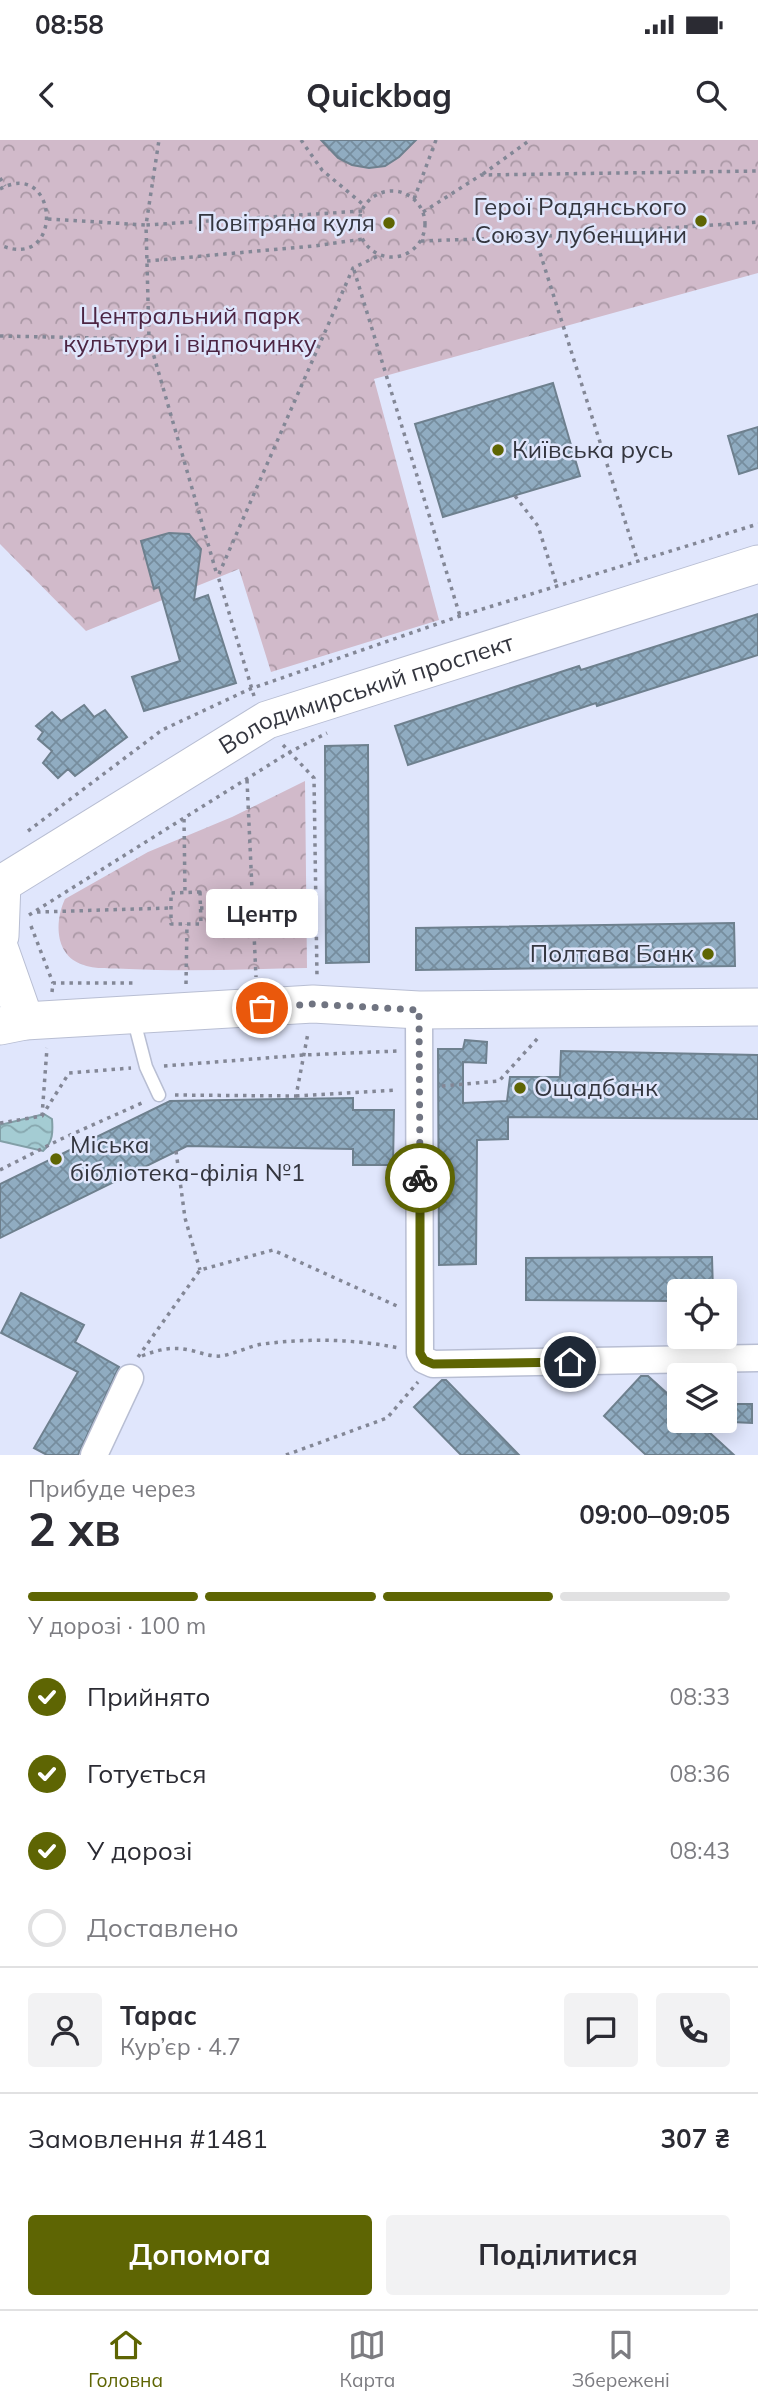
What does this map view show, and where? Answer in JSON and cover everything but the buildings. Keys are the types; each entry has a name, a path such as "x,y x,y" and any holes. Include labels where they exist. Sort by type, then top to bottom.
{"main road":[{"name":"Володимирський проспект","path":"14,926 1,884 267,720 758,564"},
{"path":"0,950 13,1024 313,1004 419,1022 758,1007"}],"street":[{"path":"419,1022 421,1316 426,1359 758,1358"},
{"path":"94,1455 130,1378"}],"lane":[{"path":"132,1016 146,1067 159,1095"}],"path":[{"path":"159,140 146,225 149,338 218,576"},
{"path":"301,140 322,170 363,209"},
{"path":"414,199 436,140"},
{"path":"423,212 530,140"},
{"path":"481,175 758,171"},
{"path":"0,178 5,186"},
{"path":"0,188 19,184 30,187 41,195 47,205 48,219 41,236 27,247 13,249 0,245"},
{"path":"383,192 405,193 414,199 423,212 425,231 421,241 410,252 391,257 380,255 363,239 360,229 363,209 383,192"},
{"path":"48,219 146,225 363,209"},
{"path":"421,241 534,237 758,222"},
{"path":"534,237 638,562"},
{"path":"147,261 363,239"},
{"path":"354,268 460,616"},
{"path":"0,336 149,338"},
{"path":"515,496 538,526 557,586"},
{"path":"14,926 288,753"},
{"path":"247,780 256,982"},
{"path":"184,819 186,892"},
{"path":"200,892 201,924 171,924 171,908 171,893 200,892"},
{"path":"200,908 252,907"},
{"path":"35,912 171,908"},
{"path":"186,984 187,924"},
{"path":"0,1123 42,1116 69,1073 304,1055 400,1051 419,1022"},
{"path":"526,1036 540,1036"},
{"path":"0,1170 59,1139 159,1095"},
{"path":"176,1151 185,1218 200,1270"},
{"path":"286,1455 387,1418 426,1359 370,1342 313,1339 260,1344 222,1356 186,1349 160,1349 137,1359 200,1270 273,1250 421,1316"}],"green space":[{"name":"Центральний парк культури і відпочинку","path":"0,140 758,140 758,273 374,379 439,620 271,672 239,569 86,631 0,544"},
{"path":"305,781 307,968 105,968 81,964 66,953 59,936 59,917 65,899 148,852 232,817"}],"water":[{"path":"44,1114 52,1119 52,1128 51,1140 43,1151 0,1141 0,1125"}],"way so far":[{"path":"262,1008 313,1004 419,1010 420,1178"}],"place":[{"name":"Герої Радянського Союзу лубенщини","path":"701,221"},
{"name":"Повітряна куля","path":"389,223"},
{"name":"Київська русь","path":"498,450"},
{"name":"Полтава Банк","path":"708,954"},
{"name":"Центр","path":"262,1008"},
{"name":"Ощадбанк","path":"520,1088"},
{"name":"Міська бібліотека-філія №1","path":"56,1159"}],"route":[{"path":"420,1178 420,1353 424,1360 433,1364 570,1362"}]}
